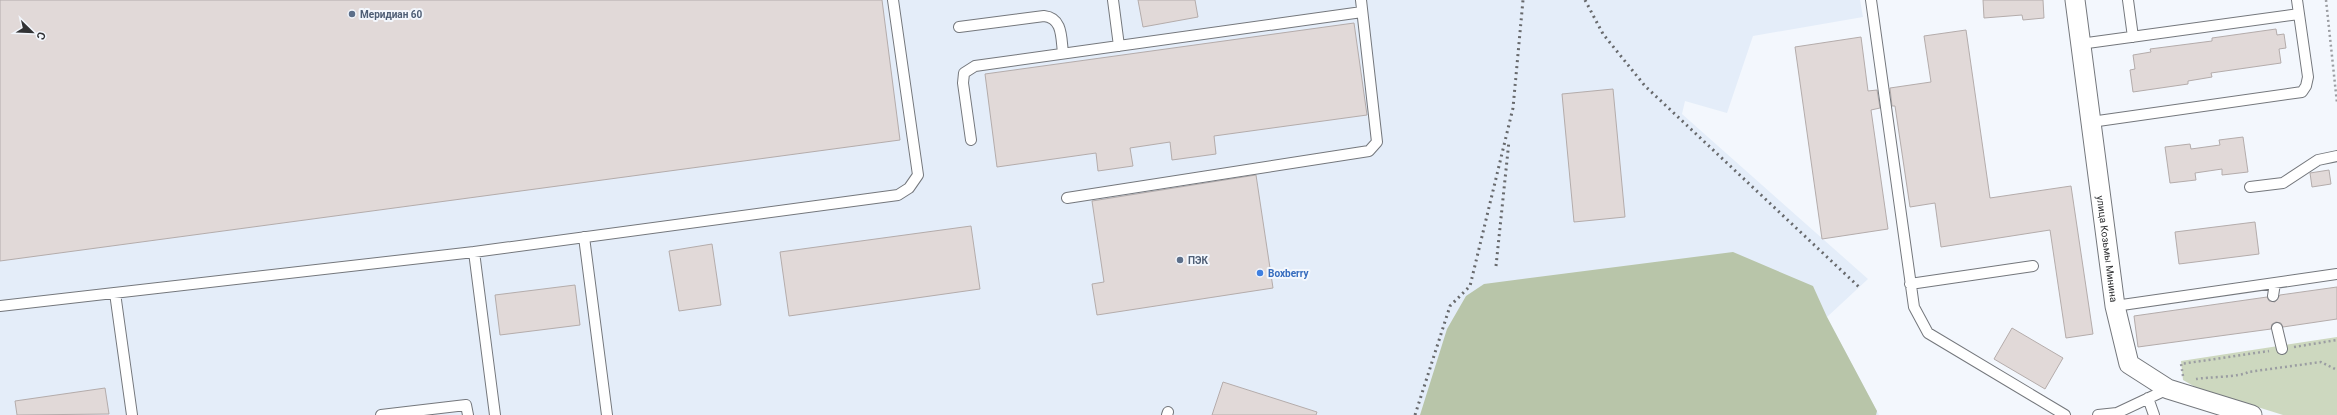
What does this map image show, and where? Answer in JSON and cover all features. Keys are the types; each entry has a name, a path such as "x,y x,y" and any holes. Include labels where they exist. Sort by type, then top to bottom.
{"street":[{"name":"улица Козьмы Минина","path":"2074,0 2115,306 2129,364 2176,385 2252,415"}],"lane":[{"path":"0,306 474,252 898,195 909,188 918,175 893,0"},
{"path":"1113,0 1119,46"},
{"path":"1067,198 1369,151 1377,142 1361,0"},
{"path":"1871,0 1914,307 1928,333 2065,415"},
{"path":"2128,0 2133,37"},
{"path":"2091,122 2302,92 2306,86 2308,77 2297,0"},
{"path":"971,140 963,83 964,74 969,68 975,66 1362,12"},
{"path":"2080,44 2299,14"},
{"path":"959,27 1044,16 1051,17 1056,20 1059,26 1063,53"},
{"path":"2250,187 2283,183 2318,160 2337,156"},
{"path":"584,238 607,415"},
{"path":"474,252 495,415"},
{"path":"1910,284 2033,266"},
{"path":"2115,306 2337,274"},
{"path":"2273,296 2275,283"},
{"path":"115,292 132,415"},
{"path":"2277,328 2282,349"},
{"path":"2098,415 2117,413 2176,385"},
{"path":"2148,398 2154,415"},
{"path":"381,415 466,404 468,415"}],"path":[{"path":"2326,0 2337,103"},
{"path":"2176,385 2181,364 2337,340"},
{"path":"2191,379 2230,374 2242,376 2248,372 2321,362 2337,370"}],"shaded area":[{"path":"0,0 1860,0 1863,17 1753,36 1727,113 1685,101 1682,114 1868,279 1827,317 1879,415 0,415"}],"green space":[{"path":"1733,252 1813,286 1827,317 1877,411 1876,415 1420,415 1447,329 1466,296 1484,284"},
{"path":"2337,337 2337,415 2283,415 2197,388 2183,380 2181,361"}],"building":[{"path":"0,0 882,0 900,140 0,261"},
{"path":"1138,0 1195,0 1198,17 1143,27"},
{"path":"1983,0 2043,0 2044,18 2023,20 2022,15 1984,18"},
{"path":"1354,23 1367,115 1214,136 1216,154 1172,160 1170,142 1130,148 1133,166 1098,171 1096,153 997,167 985,74"},
{"path":"2276,29 2277,35 2284,34 2286,48 2279,49 2281,63 2211,73 2212,77 2188,81 2188,84 2133,92 2130,70 2135,69 2133,55 2151,52 2150,49 2212,41 2212,38"},
{"path":"1966,30 1990,198 2071,186 2093,334 2066,338 2050,230 1941,247 1935,203 1910,207 1895,106 1892,106 1890,88 1931,82 1924,36"},
{"path":"1861,37 1868,91 1877,90 1880,108 1871,110 1888,229 1822,239 1795,47"},
{"path":"1613,89 1625,217 1574,222 1562,94"},
{"path":"2243,137 2248,172 2222,175 2222,169 2195,173 2196,180 2170,183 2165,147 2190,144 2191,149 2220,145 2219,140"},
{"path":"2329,170 2331,184 2312,187 2310,173"},
{"path":"1256,175 1273,288 1097,315 1092,284 1104,282 1092,201"},
{"path":"2255,222 2259,254 2179,264 2175,232"},
{"path":"971,226 980,289 789,316 780,252"},
{"path":"712,244 721,305 679,311 669,251"},
{"path":"575,285 580,325 500,335 495,295"},
{"path":"2337,287 2337,319 2283,327 2281,323 2276,322 2272,324 2271,329 2138,347 2134,316 2267,297 2269,301 2275,302 2280,295"},
{"path":"2012,328 2063,358 2045,389 1994,359"},
{"path":"1223,382 1317,412 1316,415 1212,415"},
{"path":"105,388 109,414 17,415 15,401"}],"railway":[{"path":"1415,415 1450,306 1470,286 1513,108 1523,0"},
{"path":"1585,0 1603,34 1645,86 1859,287"},
{"path":"1496,266 1509,141"}],"place":[{"name":"Меридиан 60","path":"352,14"},
{"name":"ПЭК","path":"1180,260"},
{"name":"Boxberry","path":"1260,273"}]}
